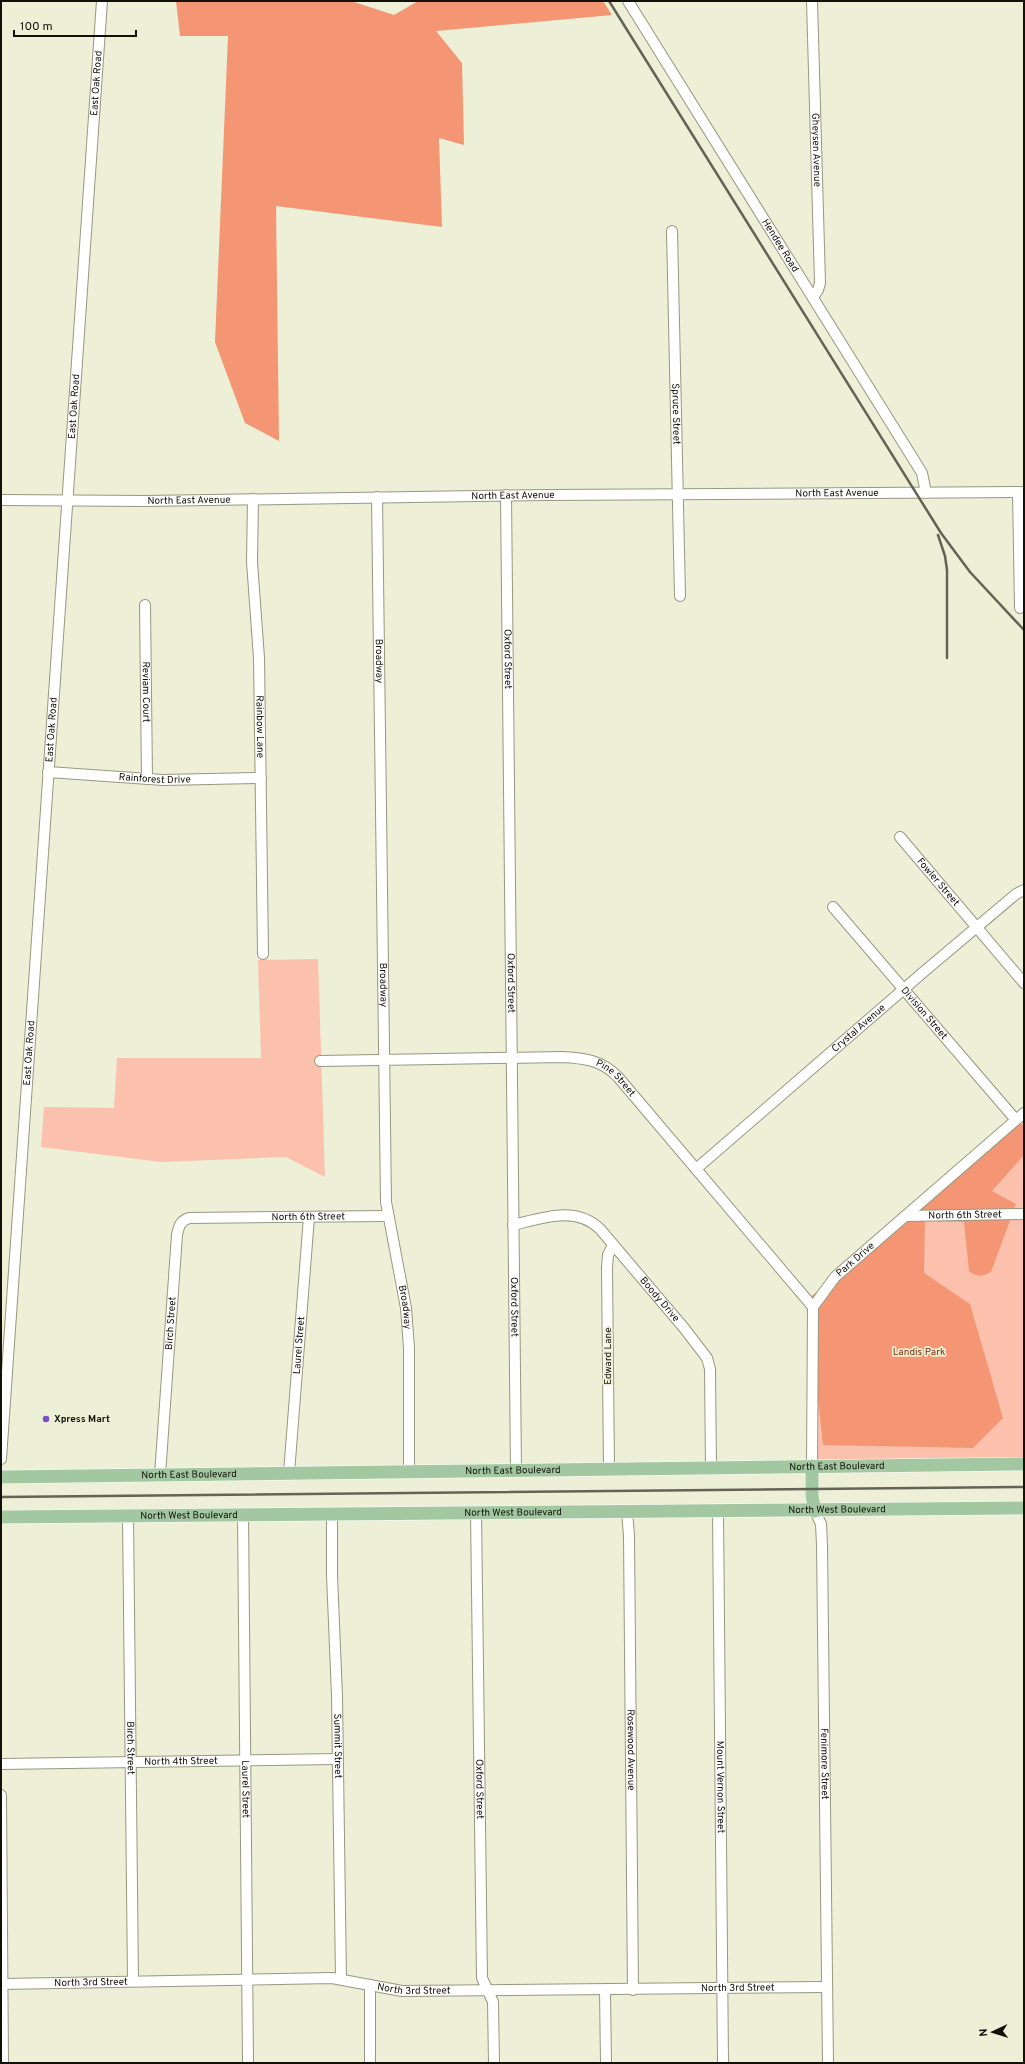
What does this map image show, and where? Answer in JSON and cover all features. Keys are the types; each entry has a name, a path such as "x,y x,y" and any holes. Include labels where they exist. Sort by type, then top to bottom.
{"main road":[{"name":"North East Boulevard","path":"1,1477 1024,1464"},
{"name":"Fenimore Street","path":"812,1466 812,1500 815,1511"},
{"name":"North West Boulevard","path":"1,1517 1024,1508"}],"street":[{"name":"East Oak Road","path":"1,1459 102,1"},
{"name":"Hendee Road","path":"628,1 922,473 926,493"},
{"name":"Gheysen Avenue","path":"812,1 820,277 818,290 813,297"},
{"name":"Spruce Street","path":"672,231 680,596"},
{"name":"North East Avenue","path":"1,500 68,501 506,495 1021,492"},
{"path":"1020,608 1021,492"},
{"name":"Oxford Street","path":"506,495 516,1470"},
{"name":"Broadway","path":"377,497 387,1216 406,1308 409,1348 410,1472"},
{"name":"Rainbow Lane","path":"253,499 252,562 259,658 263,954"},
{"name":"Reviam Court","path":"145,605 147,779"},
{"name":"Rainforest Drive","path":"48,772 147,779 261,778"},
{"name":"Fowler Street","path":"900,837 1024,983"},
{"name":"Crystal Avenue","path":"696,1169 902,990 1016,894 1024,890"},
{"name":"Division Street","path":"833,906 902,990 1016,1120"},
{"name":"Pine Street","path":"320,1061 578,1057 593,1060 607,1068 618,1077 813,1307"},
{"name":"Park Drive","path":"813,1307 835,1277 1024,1113"},
{"name":"North 6th Street","path":"905,1216 1024,1214"},
{"name":"Boody Drive","path":"513,1225 552,1216 577,1215 594,1222 684,1328 707,1358 710,1376 711,1467"},
{"name":"North 6th Street","path":"230,1218 387,1216"},
{"name":"Laurel Street","path":"289,1473 309,1217"},
{"name":"Birch Street","path":"160,1475 179,1226 184,1220 189,1218 230,1218"},
{"name":"Edward Lane","path":"609,1469 607,1268 608,1255 613,1245"},
{"path":"812,1466 813,1307"},
{"name":"Rosewood Avenue","path":"627,1511 629,1536 633,1990"},
{"name":"Mount Vernon Street","path":"718,1511 723,2063"},
{"name":"Fenimore Street","path":"815,1511 820,1524 822,1545 828,2063"},
{"name":"Oxford Street","path":"476,1512 482,1978 493,2002 494,2063"},
{"name":"Laurel Street","path":"243,1514 248,2063"},
{"name":"Summit Street","path":"332,1514 332,1575 338,1759 341,1979"},
{"name":"Birch Street","path":"128,1515 133,1981"},
{"name":"North 4th Street","path":"1,1764 338,1759"},
{"path":"1,1795 3,2063"},
{"name":"North 3rd Street","path":"2,1984 247,1979 341,1979 402,1991 827,1987"},
{"path":"370,1985 370,2063"},
{"path":"604,1990 606,2063"}],"green space":[{"path":"176,1 351,1 394,15 418,1 603,1 612,15 436,31 462,63 464,145 439,138 442,227 276,206 279,441 245,423 215,342 228,36 180,36"},
{"path":"318,959 325,1177 286,1157 161,1162 41,1147 44,1107 114,1108 117,1058 261,1058 258,960"},
{"name":"Landis Park","path":"1024,1113 1024,1464 812,1466 812,1333"},
{"name":"Landis Park","path":"1016,1121 1024,1126 1024,1155 992,1191 1016,1204 991,1272 980,1276 969,1271 964,1222 925,1221 924,1273 970,1304 1003,1418 973,1448 823,1445 807,1300"}],"railway":[{"path":"609,1 941,533 970,572 1024,630"},
{"path":"938,535 945,556 947,570 947,658"},
{"path":"1,1497 1024,1487"}],"place":[{"name":"Xpress Mart","path":"46,1419"}]}
